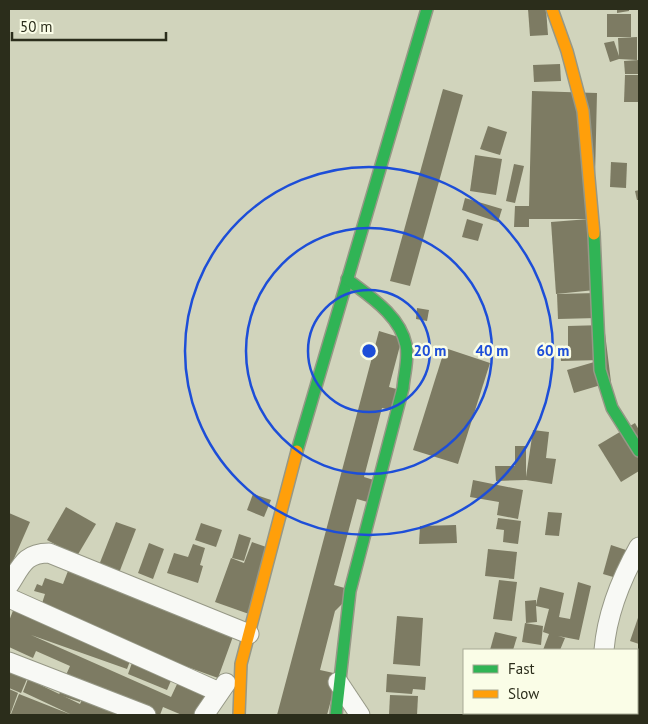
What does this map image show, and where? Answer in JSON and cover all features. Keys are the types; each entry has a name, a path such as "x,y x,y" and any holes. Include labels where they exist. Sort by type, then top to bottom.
{"street":[{"path":"240,715 241,664 298,448 427,9"},
{"path":"552,9 568,51 583,111 593,208 600,370 612,408 634,446 639,451"},
{"path":"336,715 338,682 350,592 403,388 406,357 406,344 394,319 347,279"},
{"path":"604,649 608,622 616,594 625,572 639,547"},
{"path":"9,585 26,560 33,554 49,553 249,634"},
{"path":"9,598 219,692"},
{"path":"9,662 146,715"},
{"path":"204,715 241,664"},
{"path":"338,682 360,715"}],"building":[{"path":"528,9 546,9 548,35 530,36"},
{"path":"617,9 629,9 629,11 617,13"},
{"path":"607,14 631,14 631,37 607,37"},
{"path":"637,37 637,60 619,59 610,62 604,43 614,41 619,56 618,38"},
{"path":"639,60 639,74 625,74 624,61"},
{"path":"560,64 561,81 534,82 533,65"},
{"path":"625,75 639,75 639,102 624,102"},
{"path":"443,89 463,95 410,286 390,281"},
{"path":"532,91 597,93 594,219 529,219 529,227 514,227 515,206 529,206"},
{"path":"488,126 507,132 500,155 480,149"},
{"path":"475,155 502,159 496,195 470,191"},
{"path":"611,162 627,163 626,188 610,187"},
{"path":"514,164 524,166 515,203 506,201"},
{"path":"639,190 639,200 637,200 635,191"},
{"path":"465,198 502,209 498,222 462,210"},
{"path":"467,219 483,224 478,241 462,237"},
{"path":"589,219 595,290 556,294 551,222"},
{"path":"596,293 597,318 558,319 557,294"},
{"path":"417,308 429,310 427,321 416,319"},
{"path":"604,325 611,382 574,393 567,370 601,360 561,361 560,349 568,350 568,326"},
{"path":"379,331 402,338 389,387 404,391 398,412 382,408 364,477 377,481 371,503 357,499 334,585 355,591 335,611 320,670 338,674 327,715 277,715"},
{"path":"445,348 490,363 458,464 413,450"},
{"path":"635,423 639,430 639,471 621,482 598,445"},
{"path":"533,430 549,432 546,458 556,459 552,484 526,480 496,481 495,466 515,466 515,446 526,446 526,477"},
{"path":"473,480 523,490 518,519 497,515 499,502 470,497"},
{"path":"253,494 271,500 264,517 247,510"},
{"path":"66,507 96,524 77,556 47,540"},
{"path":"548,512 562,513 559,536 545,535"},
{"path":"9,513 30,522 9,570"},
{"path":"498,518 521,521 518,544 503,542 504,530 496,529"},
{"path":"116,522 136,529 119,573 99,565"},
{"path":"201,523 222,530 216,547 195,540"},
{"path":"456,525 457,543 419,544 420,526"},
{"path":"239,534 251,538 244,561 232,558"},
{"path":"252,542 272,549 249,614 215,602 231,558 244,563"},
{"path":"149,543 164,549 153,579 138,573"},
{"path":"193,544 205,548 200,565 203,566 198,583 167,573 174,553 188,557"},
{"path":"611,545 629,551 620,579 603,574"},
{"path":"488,549 517,552 514,579 485,576"},
{"path":"68,571 235,631 218,678 135,648 127,669 31,635 171,697 178,682 207,694 198,715 182,715 163,707 160,715 71,714 23,692 28,679 80,704 89,685 66,675 70,666 36,651 33,658 9,647 9,621 14,608 38,616 45,594 34,591 37,584 42,586 45,578 63,584"},
{"path":"499,580 517,582 512,621 493,619"},
{"path":"578,582 591,586 579,640 558,636 565,638 560,649 543,649 549,634 543,632 549,609 536,606 537,622 526,623 525,601 536,600 536,605 540,587 564,593 559,617 570,619"},
{"path":"639,615 639,644 630,641"},
{"path":"397,616 423,618 420,666 393,664"},
{"path":"525,623 543,626 541,645 522,642"},
{"path":"495,632 517,637 513,649 490,649"},
{"path":"133,660 173,676 167,690 128,674"},
{"path":"9,672 27,679 21,693 9,688"},
{"path":"387,674 426,677 425,690 413,689 412,694 386,692"},
{"path":"63,682 84,689 80,702 59,695"},
{"path":"9,689 18,693 10,715 9,715"},
{"path":"19,694 70,714 11,714"},
{"path":"390,695 418,696 417,715 389,715"},
{"path":"502,714 528,714 528,715"}],"traffic: fast":[{"path":"297,451 427,9"},
{"path":"594,234 600,370 612,408 639,451"},
{"path":"336,715 350,591 403,388 407,356 403,334 390,315 374,299 347,279"}],"traffic: slow":[{"path":"552,9 567,51 583,111 594,234"},
{"path":"239,715 241,664 297,451"}]}
